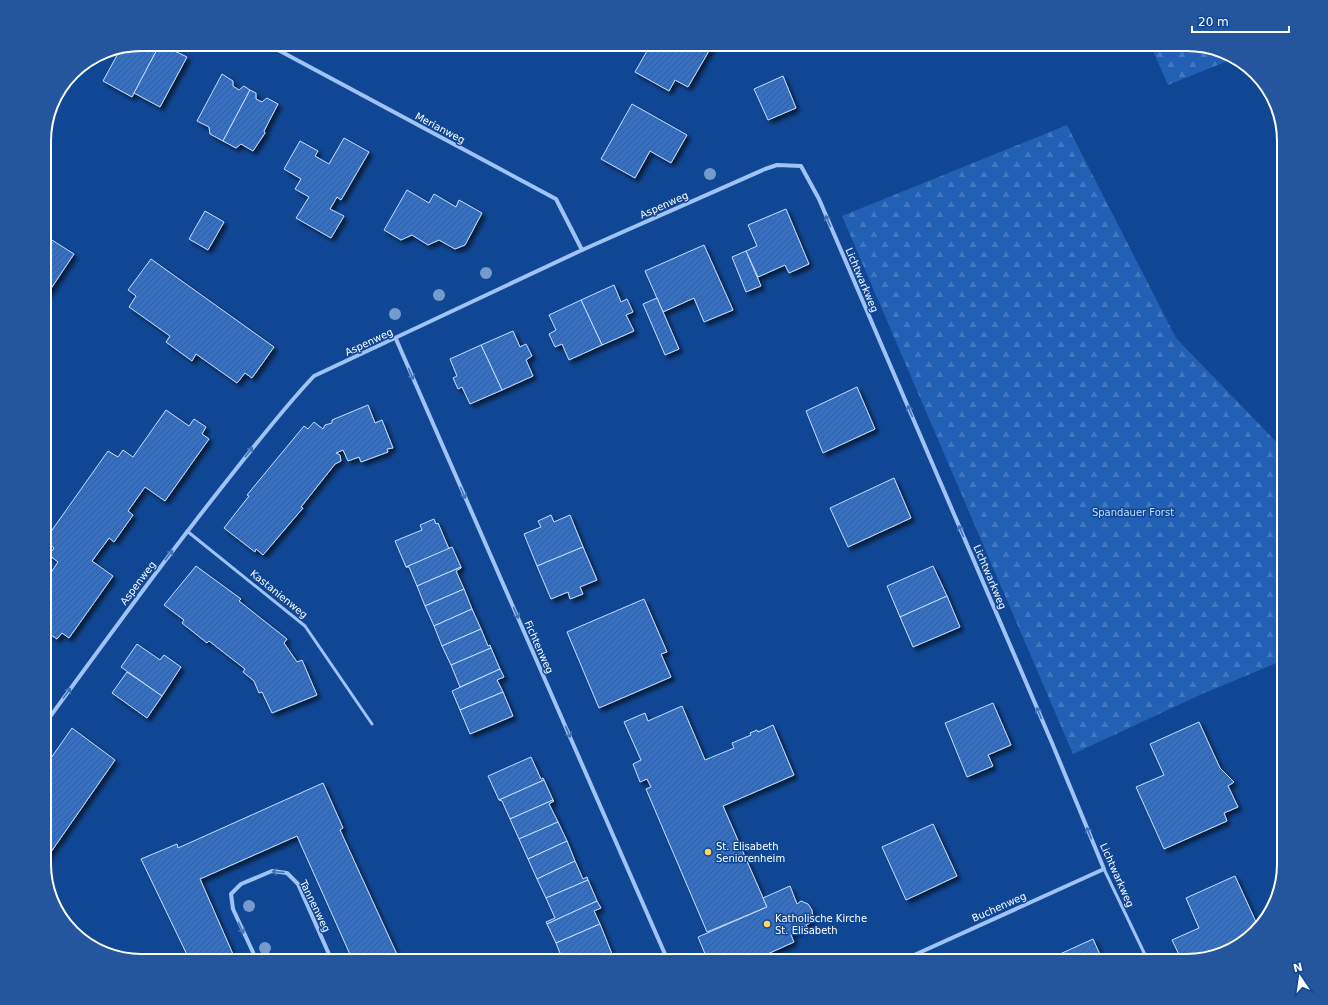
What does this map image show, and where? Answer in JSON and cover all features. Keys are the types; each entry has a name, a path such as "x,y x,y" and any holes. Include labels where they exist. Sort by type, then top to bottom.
{"street":[{"name":"Merianweg","path":"280,51 556,200 582,250"},
{"name":"Aspenweg","path":"51,716 187,531 261,437 293,398 314,376 396,339 582,250 777,164 800,166 819,199"},
{"name":"Lichtwarkweg","path":"819,199 1049,735 1104,869"},
{"name":"Fichtenweg","path":"396,339 665,954"},
{"name":"Buchenweg","path":"916,954 1104,869"},
{"name":"Tannenweg","path":"254,954 233,910 231,894 241,884 272,871 287,872 298,884 329,954"}],"lane":[{"name":"Kastanienweg","path":"187,531 305,626 372,724"},
{"name":"Lichtwarkweg","path":"1104,869 1145,954"}],"green space":[{"path":"1153,51 1193,51 1216,56 1228,61 1168,85"},
{"name":"Spandauer Forst","path":"1067,125 1176,338 1277,443 1277,663 1202,694 1073,754 842,216"}],"building":[{"path":"135,51 156,51 132,97 103,81 118,54"},
{"path":"156,51 175,51 187,57 160,107 134,93"},
{"path":"647,51 709,51 688,87 675,80 669,91 635,72"},
{"path":"222,74 233,81 233,86 239,90 244,86 250,90 223,141 210,134 209,127 197,121"},
{"path":"783,76 796,108 768,120 754,89"},
{"path":"250,90 256,93 256,99 262,102 267,98 278,104 264,131 265,133 253,151 241,144 236,148 223,141"},
{"path":"632,104 687,135 671,163 650,151 635,178 601,159"},
{"path":"344,138 369,152 341,200 337,197 330,209 344,216 331,238 296,218 309,197 295,189 301,179 284,169 300,141 318,151 315,156 329,164"},
{"path":"407,190 429,203 434,194 456,207 459,200 482,213 465,245 455,249 439,240 428,245 412,235 401,240 384,230"},
{"path":"786,209 809,264 789,273 785,265 758,277 746,251 757,246 748,225"},
{"path":"205,211 224,222 208,250 189,239"},
{"path":"51,239 74,254 51,288"},
{"path":"704,245 733,310 704,322 694,298 663,312 645,271"},
{"path":"746,251 761,286 746,292 732,257"},
{"path":"151,259 274,347 252,378 245,373 237,383 196,354 192,361 166,342 170,336 129,307 136,296 128,290"},
{"path":"614,285 621,302 627,299 633,312 626,315 634,331 602,345 581,300"},
{"path":"657,298 679,349 665,355 643,304"},
{"path":"581,300 602,345 569,360 562,344 555,347 549,334 556,330 549,315"},
{"path":"513,331 520,347 526,344 532,356 526,360 533,376 502,390 481,345"},
{"path":"481,345 502,390 470,404 462,387 458,389 453,378 457,376 450,359"},
{"path":"857,387 875,429 823,453 806,411"},
{"path":"368,405 375,423 382,420 393,448 387,449 388,452 361,462 359,457 348,461 343,450 336,453 340,455 341,461 335,464 301,507 303,508 263,555 256,549 255,552 224,528 249,496 247,495 304,426 308,429 314,422 323,429 325,425 332,423 332,420"},
{"path":"166,410 189,426 194,419 206,427 202,434 209,439 165,501 145,487 128,511 133,515 114,542 109,538 92,561 113,576 69,638 62,633 57,639 51,635 51,572 58,562 51,557 51,552 54,548 51,545 51,532 108,451 118,457 123,450 133,457"},
{"path":"894,478 911,518 848,547 830,508"},
{"path":"551,515 554,522 570,515 583,547 537,566 524,534 541,527 538,521"},
{"path":"434,519 436,524 438,523 449,549 406,567 395,541 422,530 420,525"},
{"path":"452,547 461,567 417,586 409,567 406,567"},
{"path":"583,547 597,580 580,587 583,594 570,599 568,592 551,599 537,566"},
{"path":"196,566 241,599 239,601 287,639 284,643 297,662 302,660 317,695 272,713 262,692 259,693 254,681 243,672 245,669 209,641 207,643 182,623 184,620 164,605"},
{"path":"933,566 947,596 900,617 887,586"},
{"path":"461,567 456,571 464,589 425,606 417,586"},
{"path":"464,589 472,609 434,626 425,606"},
{"path":"947,596 960,627 913,647 900,617"},
{"path":"644,599 667,652 661,654 671,677 599,708 567,632"},
{"path":"472,609 481,629 442,646 434,626"},
{"path":"481,629 488,646 490,645 491,648 451,665 442,646"},
{"path":"137,644 160,660 164,655 181,667 162,696 121,667"},
{"path":"491,648 500,669 460,687 451,665"},
{"path":"500,669 504,677 497,680 503,692 460,710 452,691"},
{"path":"127,672 162,696 147,718 112,693"},
{"path":"503,692 513,716 470,734 460,710"},
{"path":"993,703 1011,745 988,755 993,766 967,777 945,723"},
{"name":"St. Elisabeth Seniorenheim","path":"682,706 705,760 734,748 732,743 751,735 750,733 757,730 758,732 773,725 794,775 723,806 767,907 707,932 646,789 651,787 647,779 640,782 633,764 641,760 624,722 645,713 648,721"},
{"path":"1199,722 1220,768 1234,782 1228,786 1238,807 1224,813 1227,821 1164,849 1136,787 1164,775 1150,744"},
{"path":"72,728 115,760 51,852 51,758"},
{"path":"531,757 541,779 543,778 544,780 499,800 488,776"},
{"path":"544,780 553,800 510,819 502,801 499,800"},
{"path":"323,783 343,828 340,830 397,954 350,954 297,836 200,879 233,954 187,954 141,859 177,844 178,848"},
{"path":"553,800 554,801 549,804 558,822 519,839 510,819"},
{"path":"558,822 567,841 528,859 519,839"},
{"path":"933,824 957,876 906,900 882,847"},
{"path":"567,841 575,861 537,879 528,859"},
{"path":"575,861 583,879 587,877 588,880 546,898 537,879"},
{"path":"1235,876 1256,922 1251,928 1227,945 1210,951 1179,954 1172,940 1199,928 1186,898"},
{"path":"588,880 597,901 547,924 546,922 555,918 546,898"},
{"name":"Katholische Kirche St. Elisabeth","path":"790,886 797,904 801,901 808,904 812,910 813,918 810,923 806,925 807,927 791,935 794,942 767,954 705,954 698,937 767,907 763,898"},
{"path":"597,901 601,908 594,911 600,924 556,943 547,924"},
{"path":"600,924 612,954 560,954 556,943"},
{"path":"1093,939 1100,954 1060,954"}],"place":[{"name":"St. Elisabeth Seniorenheim","path":"708,852"},
{"name":"Katholische Kirche St. Elisabeth","path":"767,924"}]}
